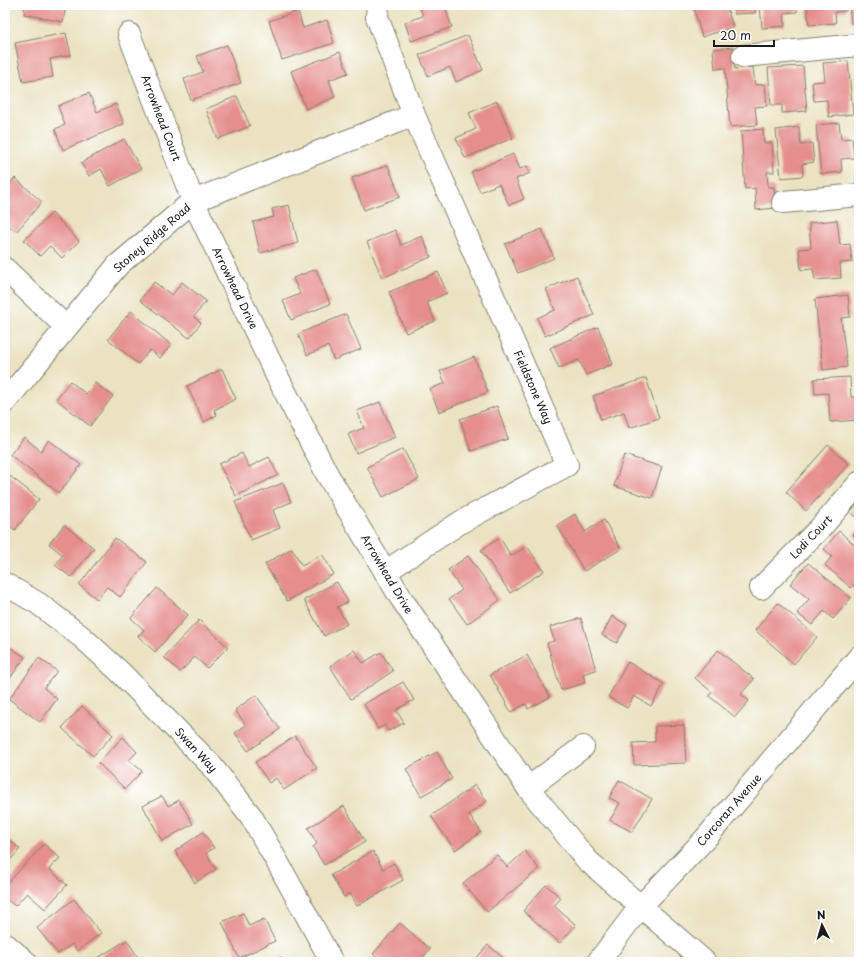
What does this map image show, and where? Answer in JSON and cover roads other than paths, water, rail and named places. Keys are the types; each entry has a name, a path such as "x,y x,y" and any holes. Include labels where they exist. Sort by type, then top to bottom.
{"street":[{"path":"378,5 377,17 414,116"},
{"name":"Arrowhead Court","path":"129,34 193,201"},
{"path":"743,56 859,45"},
{"name":"Stoney Ridge Road","path":"5,402 118,265 193,201 414,116"},
{"name":"Fieldstone Way","path":"385,572 461,522 568,465 414,116"},
{"path":"783,202 859,195"},
{"name":"Arrowhead Drive","path":"193,201 276,374 327,474 401,598 528,788 587,860 705,962"},
{"path":"5,269 66,327"},
{"name":"Lodi Court","path":"760,588 824,523 859,483"},
{"name":"Swan Way","path":"5,584 39,604 83,638 120,672 210,764 251,816 332,962"},
{"name":"Corcoran Avenue","path":"598,962 640,907 705,839 859,657"},
{"path":"528,788 583,748"},
{"path":"5,944 26,962"}]}
